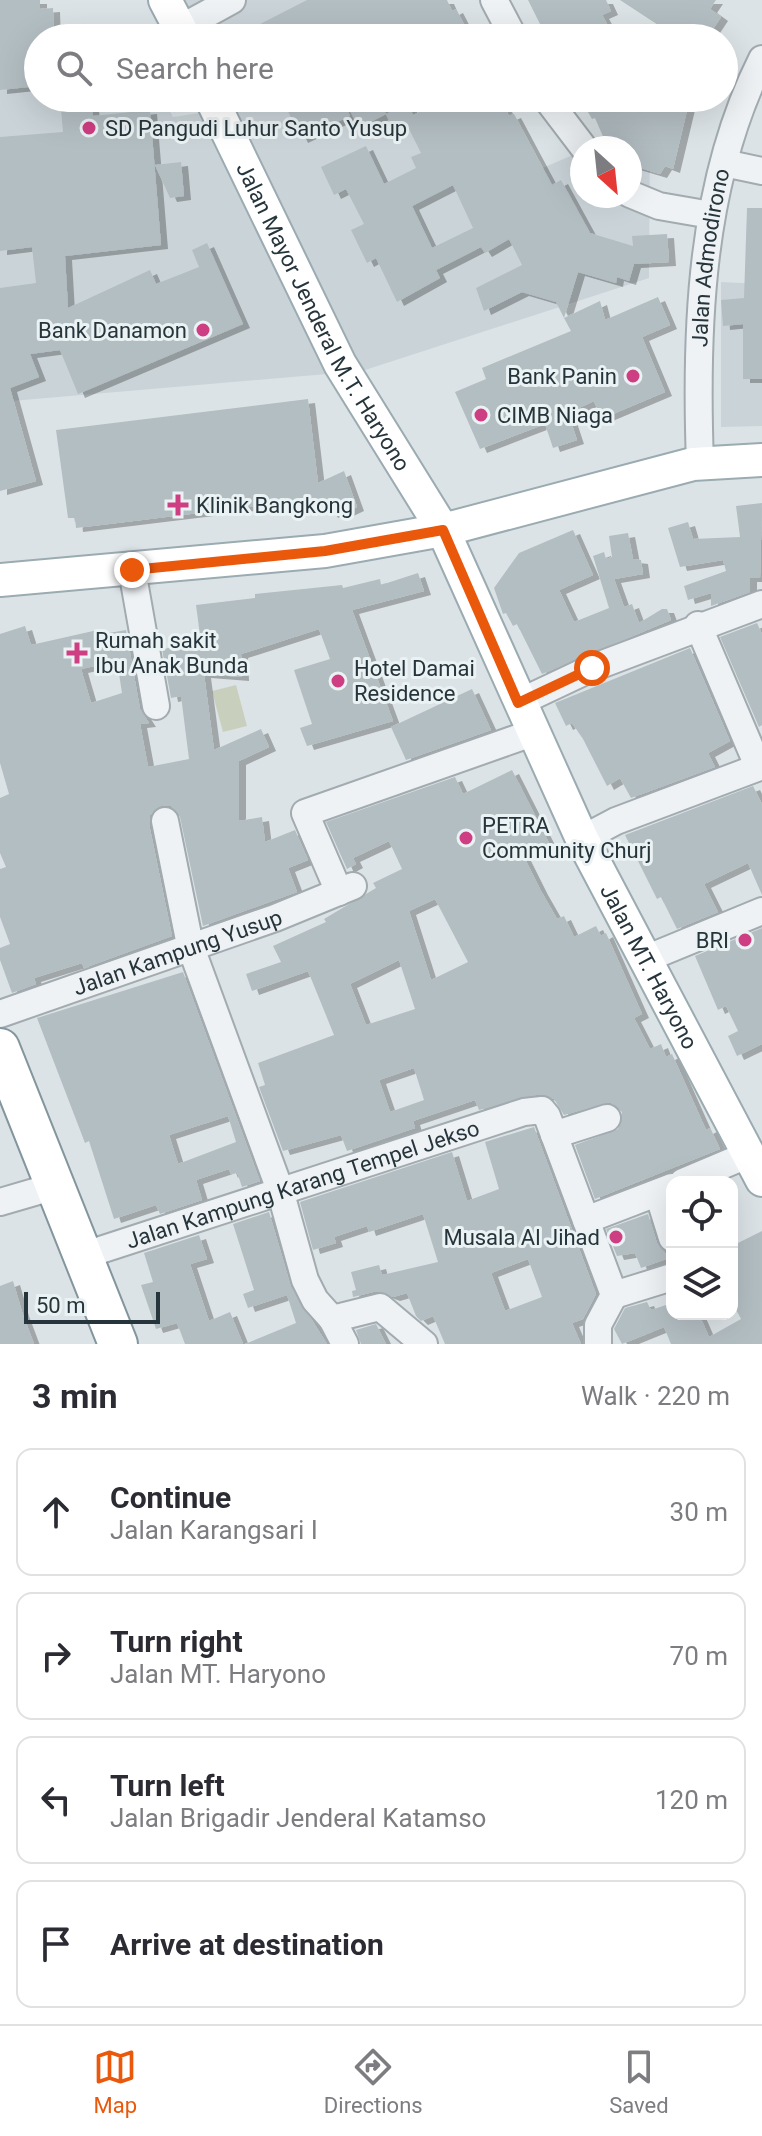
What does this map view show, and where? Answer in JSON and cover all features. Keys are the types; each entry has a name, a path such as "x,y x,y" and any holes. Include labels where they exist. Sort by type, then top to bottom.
{"highway":[{"path":"1,1055 118,1344"}],"main road":[{"path":"165,0 178,24"},
{"name":"Jalan Mayor Jenderal M.T. Haryono","path":"218,112 340,364 443,530"},
{"path":"0,580 325,551 443,530 696,463 762,460"},
{"name":"Jalan MT. Haryono","path":"443,530 518,703 582,839 755,1168"}],"street":[{"path":"196,24 232,0"},
{"path":"494,0 507,24"},
{"name":"Jalan Admodirono","path":"696,463 696,372 711,215 724,163 762,59"},
{"path":"557,112 575,136"},
{"path":"724,163 762,171"},
{"path":"642,199 659,206 711,215"},
{"path":"132,570 156,706"},
{"path":"518,703 698,625 762,604"},
{"path":"582,839 616,821 760,766 698,625"},
{"name":"Jalan Kampung Yusup","path":"0,1014 190,945 275,918 346,889 305,813 532,733"},
{"path":"165,821 190,945 280,1190 305,1280 345,1344"},
{"path":"643,960 762,911"},
{"name":"Jalan Kampung Karang Tempel Jekso","path":"82,1256 524,1112 542,1110 554,1135"},
{"path":"607,1118 554,1135 614,1295"},
{"path":"714,1176 755,1168"},
{"path":"0,1202 55,1186"},
{"path":"586,1220 665,1190"},
{"path":"598,1344 598,1325 614,1295 666,1279"},
{"path":"332,1319 380,1307 424,1344"}],"shaded area":[{"path":"172,0 367,0 380,24 183,24"},
{"path":"24,48 24,112 170,112 173,117 207,112 425,112 471,199 570,156 570,208 642,208 642,136 618,136 650,131 649,278 362,371 0,402 0,49"},
{"path":"721,282 762,284 762,426 721,427"}],"green space":[{"path":"236,685 247,726 223,732 212,691"}],"building":[{"path":"0,0 40,0 40,9 53,8 54,24 24,24 24,87 0,90"},
{"path":"307,0 447,0 464,24 260,24"},
{"path":"528,0 606,0 611,11 602,15 607,24 540,24"},
{"path":"620,0 716,0 710,9 721,17 716,24 657,24"},
{"path":"61,112 93,112 93,116 150,112 161,245 65,256 68,308 150,270 156,284 199,267 192,250 207,243 243,324 78,394 60,350 30,354 39,377 10,388 36,481 0,491 0,288 36,283 32,247 0,251 0,137 63,132"},
{"path":"288,112 348,112 350,116 301,139"},
{"path":"351,112 385,112 386,114 359,128"},
{"path":"412,112 413,115 419,112 514,114 552,185 561,180 570,196 570,208 576,208 590,233 633,246 632,236 667,234 669,262 634,264 629,281 617,277 616,283 578,272 564,318 556,302 522,292 484,311 476,288 522,265 509,239 485,253 481,247 436,270 440,278 397,302 376,258 367,263 351,230 364,224 346,189 334,195 321,167 366,146 384,184 416,168 411,157 421,153 405,121 392,127 386,114","holes":["453,185 473,228 432,248 412,206"]},
{"path":"588,112 687,112 673,169 665,166 660,174 642,169 642,136 603,136 595,118 592,119"},
{"path":"181,162 184,196 170,198 155,165"},
{"path":"747,208 762,208 762,379 743,379 743,324 723,326 721,300 744,298"},
{"path":"658,297 670,325 642,337 665,392 601,419 594,401 568,413 577,440 553,448 545,424 480,449 455,392 486,379 482,368 571,331 564,318 600,301 605,320"},
{"path":"308,399 318,483 344,471 357,507 338,516 336,512 331,514 322,498 76,528 75,518 68,518 56,430"},
{"path":"762,503 760,578 750,578 750,592 711,606 711,593 688,600 684,586 726,571 723,560 680,567 668,528 688,522 693,539 740,537 736,506"},
{"path":"573,530 593,575 559,590 574,622 609,608 593,556 604,552 606,559 612,557 609,536 628,533 633,559 641,560 643,574 614,579 624,607 632,604 639,623 662,609 667,609 671,620 542,674 517,624 513,626 506,613 503,614 494,588 519,553"},
{"path":"418,573 424,591 352,610 393,721 307,746 300,728 312,724 294,670 330,659 319,629 241,654 242,677 204,674 214,750 261,729 269,747 239,761 239,821 262,817 265,842 295,830 308,860 288,868 297,892 203,926 180,817 171,806 161,806 150,815 149,824 172,936 84,968 82,963 34,978 36,984 12,993 0,960 0,948 10,944 0,917 0,869 6,867 0,853 0,798 9,794 0,763 0,634 25,626 31,645 102,629 103,634 126,630 140,709 149,723 140,724 148,767 189,759 181,696 171,698 162,649 201,643 196,605 255,598 255,594 342,585 343,588 380,579 381,585","holes":["117,661 122,693 91,703 81,669"]},
{"path":"757,623 762,634 762,725 759,727 720,637"},
{"path":"690,648 730,741 708,753 715,767 631,798 620,778 607,786 583,739 572,723 566,726 555,703"},
{"path":"472,689 491,730 406,760 391,727"},
{"path":"512,770 549,843 523,855 541,891 557,919 564,916 574,937 596,926 601,936 606,933 642,1014 634,1018 650,1049 661,1044 666,1057 672,1054 706,1130 710,1128 720,1149 595,1199 575,1145 618,1129 622,1112 610,1102 564,1115 554,1099 540,1094 479,1110 475,1100 413,1121 415,1128 347,1151 341,1135 283,1151 259,1087 265,1085 258,1063 334,1035 308,971 252,991 246,974 281,962 273,946 326,922 324,919 376,888 373,883 402,869 389,841 353,858 356,864 347,869 326,822 455,777 463,794","holes":["435,899 468,962 431,980 409,911","399,960 415,1009 366,1025 350,984","414,1068 424,1100 390,1112 379,1080"]},
{"path":"753,786 762,804 762,895 748,863 704,884 718,912 677,929 661,897 657,899 625,835"},
{"path":"762,928 762,1044 737,1056 728,1036 738,1031 726,1006 718,1010 695,956"},
{"path":"183,972 260,1181 242,1187 237,1172 231,1174 229,1169 196,1180 202,1200 160,1214 156,1205 114,1219 89,1141 85,1143 37,1018","holes":["228,1116 236,1142 178,1164 169,1135"]},
{"path":"534,1127 596,1294 583,1319 572,1323 581,1344 445,1344 433,1316 421,1321 407,1293 393,1297 377,1291 353,1297 352,1291 356,1290 351,1272 379,1265 382,1275 438,1262 423,1214 369,1232 367,1226 334,1237 336,1243 313,1250 300,1202 452,1152 467,1201 499,1189 485,1142","holes":["528,1259 542,1297 505,1311 491,1273"]},
{"path":"269,1212 291,1287 327,1344 245,1344 296,1323 287,1295 248,1308 243,1294 254,1290 233,1224"},
{"path":"648,1214 666,1259 641,1268 635,1253 617,1256 606,1229"},
{"path":"762,1231 762,1344 671,1344 664,1327 622,1344 614,1329 625,1308 647,1302 651,1310 666,1305 666,1320 702,1320 709,1337 741,1319 738,1313 738,1243"},
{"path":"199,1235 207,1259 190,1264 209,1321 230,1312 243,1344 185,1344 177,1323 156,1329 141,1285 153,1282 144,1253"},
{"path":"13,1281 34,1344 0,1344 0,1286"},
{"path":"376,1324 386,1344 361,1344 356,1330"}],"place":[{"name":"SD Pangudi Luhur Santo Yusup","path":"89,128"},
{"name":"Bank Danamon","path":"203,330"},
{"name":"Bank Panin","path":"633,376"},
{"name":"CIMB Niaga","path":"481,415"},
{"name":"Klinik Bangkong","path":"178,505"},
{"name":"Rumah sakit Ibu Anak Bunda","path":"77,653"},
{"name":"Hotel Damai Residence","path":"338,681"},
{"name":"PETRA Community Churj","path":"466,838"},
{"name":"BRI","path":"745,940"},
{"name":"Musala Al Jihad","path":"616,1237"}],"route":[{"path":"132,570 325,551 443,530 518,703 592,668"}]}
